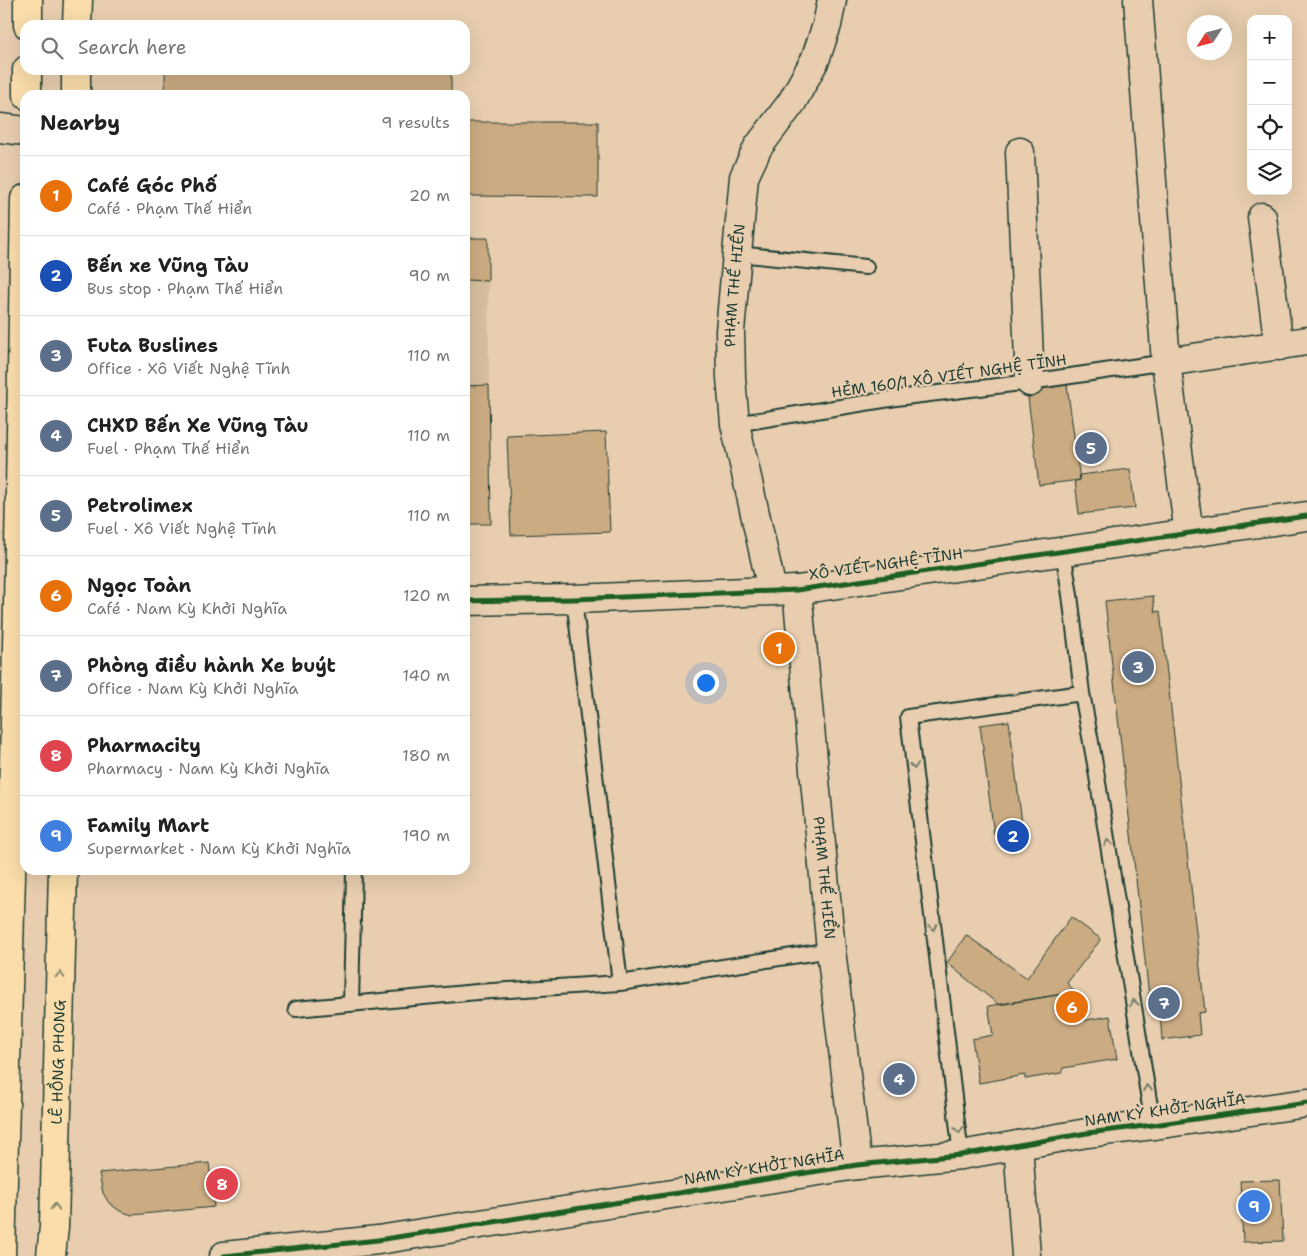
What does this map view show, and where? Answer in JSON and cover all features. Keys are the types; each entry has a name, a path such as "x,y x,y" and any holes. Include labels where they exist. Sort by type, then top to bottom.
{"main road":[{"path":"28,0 28,20"},
{"path":"77,20 78,0"},
{"path":"27,75 27,90"},
{"path":"76,75 76,90"},
{"path":"1,1256 4,986 20,629"},
{"name":"LÊ HỒNG PHONG","path":"51,1256 54,1227 63,875"}],"street":[{"name":"PHẠM THẾ HIỂN","path":"832,0 827,24 815,60 792,102 758,147 744,177 730,332 731,378 736,424 784,590 857,1165"},
{"path":"1138,0 1166,362 1189,534"},
{"path":"0,128 20,130"},
{"path":"1020,152 1030,382"},
{"path":"1262,216 1279,346"},
{"path":"1166,362 1307,341"},
{"name":"XÔ VIẾT NGHỆ TĨNH","path":"470,601 574,599 784,590 1307,516"},
{"name":"NAM KỲ KHỞI NGHĨA","path":"224,1256 378,1248 857,1165 961,1155 1087,1133 1307,1102"},
{"path":"1018,1145 1026,1256"}],"lane":[{"path":"737,254 866,267"},
{"name":"HẺM 160/1 XÔ VIẾT NGHỆ TĨNH","path":"736,424 896,398 1030,382 1166,362"},
{"path":"1063,551 1082,693 1096,764 1153,1125"},
{"path":"574,599 620,983"},
{"path":"961,1155 908,718 1082,693"},
{"path":"351,1004 354,875"},
{"path":"296,1009 477,992 620,983 831,950"}],"shaded area":[{"path":"470,238 488,238 489,388 470,387"}],"building":[{"path":"165,75 451,75 451,90 165,90"},
{"path":"470,122 598,122 598,197 470,196"},
{"path":"470,238 488,238 488,281 470,280"},
{"path":"489,385 491,524 470,524 470,386"},
{"path":"1067,385 1080,480 1039,485 1027,390"},
{"path":"606,432 610,532 511,535 507,436"},
{"path":"1130,469 1135,508 1079,514 1075,481 1080,480 1079,475"},
{"path":"1153,596 1155,612 1160,611 1205,1012 1198,1013 1200,1035 1162,1040 1160,1013 1151,1014 1105,601"},
{"path":"1009,721 1023,831 994,835 980,725"},
{"path":"1071,917 1101,939 1067,983 1075,992 999,1005 947,963 966,935 1027,978"},
{"path":"1075,992 1081,1021 1110,1016 1117,1059 1063,1068 1062,1073 1025,1079 1025,1075 979,1083 972,1039 993,1035 988,1006"},
{"path":"209,1163 214,1207 132,1215 120,1211 109,1203 103,1193 99,1173"},
{"path":"1280,1180 1283,1241 1243,1242 1240,1181"}],"cycle path":[{"path":"470,601 574,599 797,590 1307,516"},
{"path":"224,1256 378,1240 857,1165 961,1155 1087,1133 1307,1103"}],"place":[{"name":"Petrolimex","path":"1091,448"},
{"name":"Café Góc Phố","path":"779,648"},
{"name":"Futa Buslines","path":"1138,667"},
{"name":"Bến xe Vũng Tàu","path":"1013,836"},
{"name":"Phòng điều hành Xe buýt","path":"1164,1003"},
{"name":"Ngọc Toàn","path":"1072,1007"},
{"name":"CHXD Bến Xe Vũng Tàu","path":"899,1079"},
{"name":"Pharmacity","path":"222,1184"},
{"name":"Family Mart","path":"1254,1206"}]}
